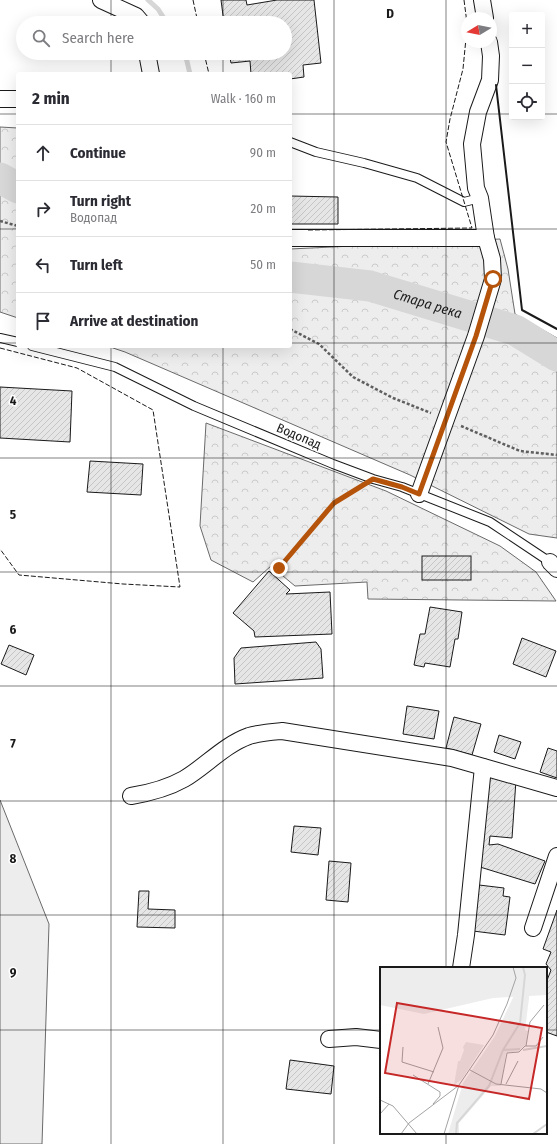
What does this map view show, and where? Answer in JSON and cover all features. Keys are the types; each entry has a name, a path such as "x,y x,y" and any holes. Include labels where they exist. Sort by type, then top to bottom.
{"street":[{"path":"100,0 136,16"},
{"path":"482,0 484,12"},
{"path":"419,494 476,336 493,279 492,259 486,238 480,198 476,188 472,144 478,112 490,80 490,48"},
{"path":"149,60 151,72"},
{"path":"0,99 16,99"},
{"path":"292,238 486,238"},
{"path":"131,796 160,789 183,780 233,743 250,736 282,731 452,758 557,788"},
{"path":"461,967 466,934 483,767"},
{"path":"533,928 557,856"},
{"path":"329,1039 356,1037 380,1040"}],"lane":[{"path":"292,143 316,152 364,163 417,178 464,202 480,198"},
{"path":"0,338 16,342"},
{"name":"Водопад","path":"40,348 115,367 194,406 333,464 373,479 402,487 490,522 554,565"}],"path":[{"path":"0,221 16,225"},
{"path":"292,330 319,344 353,377 393,398 446,419 520,452 557,455"},
{"path":"279,568 334,503 373,479"}],"green space":[{"path":"0,127 16,128 16,317 0,312"},
{"path":"500,239 508,269 515,314 557,338 557,538 529,534 410,475 113,348 292,348 292,249"},
{"path":"206,423 386,491 500,546 536,572 556,601 368,599 367,582 295,586 271,566 253,582 211,560 200,526"},
{"path":"0,800 49,924 42,1144 0,1144"}],"building":[{"path":"221,0 246,0 247,5 277,0 314,0 321,63 303,65 304,77 292,79 292,72 251,72 250,61 231,63 230,60 292,60 292,16 223,16"},
{"path":"292,196 338,197 338,224 292,224"},
{"path":"0,387 72,391 70,442 0,438"},
{"path":"90,461 143,464 141,495 87,492"},
{"path":"422,556 471,556 471,580 422,580"},
{"path":"269,571 290,590 286,594 330,592 332,634 255,637 254,631 233,613"},
{"path":"430,607 462,612 458,639 455,639 450,667 425,663 424,667 414,665 420,634 425,634"},
{"path":"522,638 556,651 546,677 513,664"},
{"path":"316,642 321,649 323,678 235,684 234,658 241,648"},
{"path":"9,645 34,655 26,675 1,664"},
{"path":"407,706 439,711 434,739 403,734"},
{"path":"454,717 481,724 472,755 446,748"},
{"path":"499,735 521,742 515,759 494,752"},
{"path":"548,748 557,751 557,778 540,772"},
{"path":"489,774 516,780 512,838 490,836 489,845 498,844 545,861 535,884 480,867"},
{"path":"294,826 321,828 318,855 291,852"},
{"path":"329,861 351,863 348,902 326,900"},
{"path":"479,885 504,888 503,896 510,897 505,935 473,931"},
{"path":"139,891 149,891 148,909 175,910 175,928 137,927"},
{"path":"557,910 557,1036 547,1032 547,980 551,970 546,964 551,952 543,949"},
{"path":"290,1060 334,1066 331,1094 286,1089"}],"waterway":[{"path":"148,0 158,9 162,16"},
{"path":"187,60 190,72"},
{"name":"Стара река","path":"0,178 16,187"},
{"name":"Стара река","path":"292,277 370,286 515,330 557,356"}],"fence":[{"path":"193,0 196,16"},
{"path":"464,0 466,12"},
{"path":"308,230 472,228 446,142 450,119 463,69 465,48"},
{"path":"206,60 209,72"},
{"path":"0,348 77,368 153,410 180,587 123,584 19,575 0,549"}],"wall":[{"path":"496,85 522,310 557,329"}],"route":[{"path":"279,568 334,503 373,479 402,487 419,494 476,336 493,279"}]}
